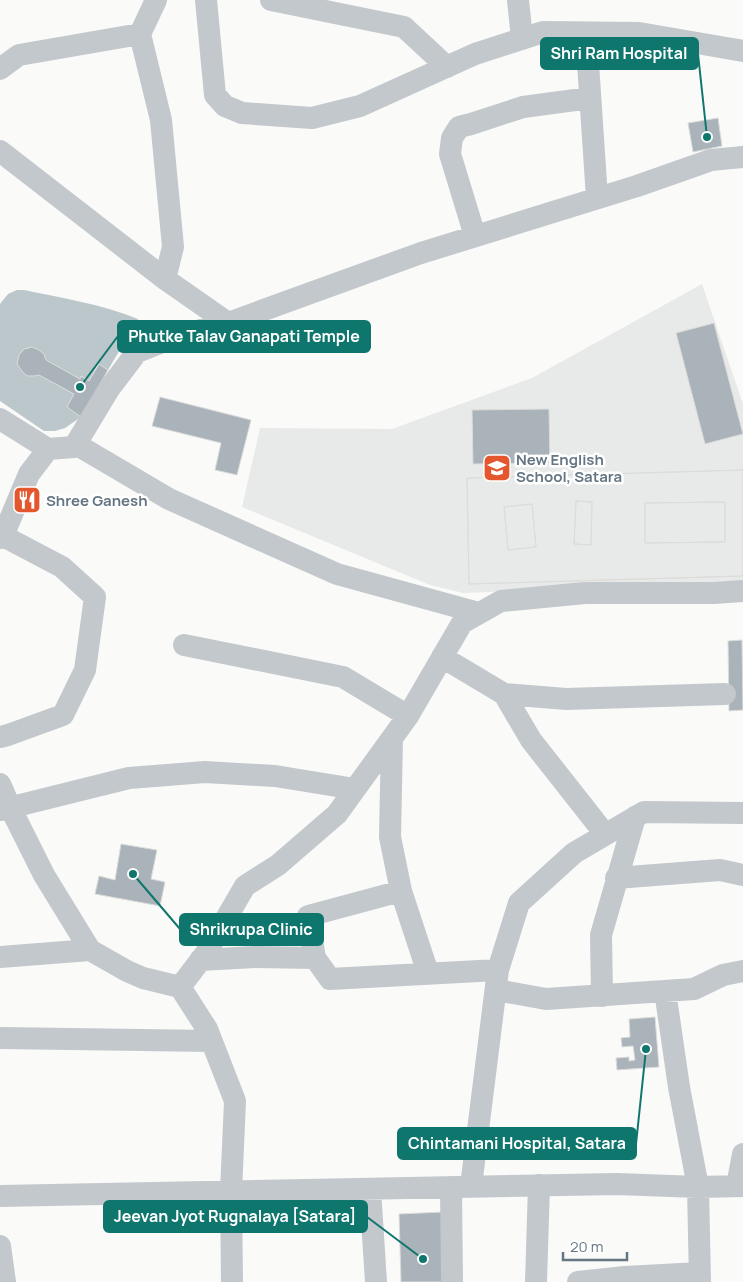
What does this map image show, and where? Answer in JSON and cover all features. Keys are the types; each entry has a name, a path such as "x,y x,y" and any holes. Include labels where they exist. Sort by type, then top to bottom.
{"street":[{"path":"156,0 140,34 161,120 173,247 165,279"},
{"path":"206,0 215,95 224,106 242,113 312,118 360,106 475,54 543,32 639,33 743,51"},
{"path":"271,0 404,27 447,67"},
{"path":"518,0 522,39"},
{"path":"586,33 597,198"},
{"path":"0,69 19,55 140,34"},
{"path":"475,236 450,154 452,138 459,127 524,107 590,98"},
{"path":"0,151 165,279 228,323"},
{"path":"74,447 109,389 137,352 175,337 228,323 412,256 711,160 743,157"},
{"path":"0,418 48,449 79,446 169,499 337,574 479,613"},
{"path":"0,737 63,715 85,670 95,597 62,567 2,537 29,474 48,449"},
{"path":"180,987 200,960 245,886 278,865 337,814 408,716 462,623 501,601 585,593 743,591"},
{"path":"184,645 343,677 408,716"},
{"path":"442,658 504,694 566,699 725,694"},
{"path":"504,694 531,740 605,834"},
{"path":"392,738 390,837 402,891 428,974"},
{"path":"5,809 129,778 205,772 275,776 355,789"},
{"path":"0,784 5,809 90,950 143,978 180,987 207,1029 236,1101 232,1191 232,1282"},
{"path":"452,1282 461,1187 497,980 519,903 574,853 644,812 743,813"},
{"path":"602,996 601,935 635,817"},
{"path":"616,878 720,870 743,875"},
{"path":"402,891 308,916 315,958 330,979 428,974 497,980 546,998 694,989 722,975 743,971"},
{"path":"0,957 90,950"},
{"path":"200,960 255,957 315,958"},
{"path":"578,1282 625,1277 699,1277 698,1187 678,1087 665,991"},
{"path":"0,1038 212,1041"},
{"path":"0,1196 539,1185 740,1186 743,1154"},
{"path":"536,1282 539,1185"},
{"path":"370,1189 376,1282"},
{"path":"0,1246 5,1282"}],"shaded area":[{"name":"New English School, Satara","path":"702,284 743,404 743,583 463,593 430,585 242,507 260,428 392,429 532,378"},
{"path":"17,290 81,302 110,309 138,319 108,370 98,364 89,381 82,376 80,379 46,360 41,352 33,348 22,351 17,364 27,375 39,375 74,394 81,417 65,428 55,431 44,431 0,401 0,304 8,294"}],"building":[{"path":"718,118 722,146 693,152 688,123"},
{"path":"714,323 743,434 705,444 676,333"},
{"path":"32,347 44,354 46,360 80,379 81,376 89,381 99,364 108,370 81,417 67,407 74,394 39,375 27,376 17,364 19,355 24,349"},
{"path":"160,397 251,420 237,475 215,470 221,443 152,426"},
{"path":"549,409 550,463 473,464 472,410"},
{"path":"743,470 743,576 469,584 467,478","holes":["576,501 592,502 591,545 574,544","725,502 725,542 645,543 645,503","532,504 536,547 508,550 504,507"]},
{"path":"743,470 743,576 469,584 467,478"},
{"path":"576,501 592,502 591,545 574,544"},
{"path":"725,502 725,542 645,543 645,503"},
{"path":"532,504 536,547 508,550 504,507"},
{"path":"742,640 743,710 729,711 728,641"},
{"path":"121,844 157,850 151,879 165,882 160,906 95,894 99,876 115,880"},
{"path":"655,1017 659,1067 617,1070 616,1058 629,1057 629,1061 635,1060 633,1046 622,1047 621,1038 630,1037 629,1019"},
{"path":"443,1212 445,1282 401,1282 399,1214"}],"place":[{"name":"Shri Ram Hospital","path":"707,137"},
{"name":"Phutke Talav Ganapati Temple","path":"80,387"},
{"name":"New English School, Satara","path":"497,468"},
{"name":"Shree Ganesh","path":"27,500"},
{"name":"Shrikrupa Clinic","path":"133,874"},
{"name":"Chintamani Hospital, Satara","path":"646,1049"},
{"name":"Jeevan Jyot Rugnalaya [Satara]","path":"423,1259"}]}
